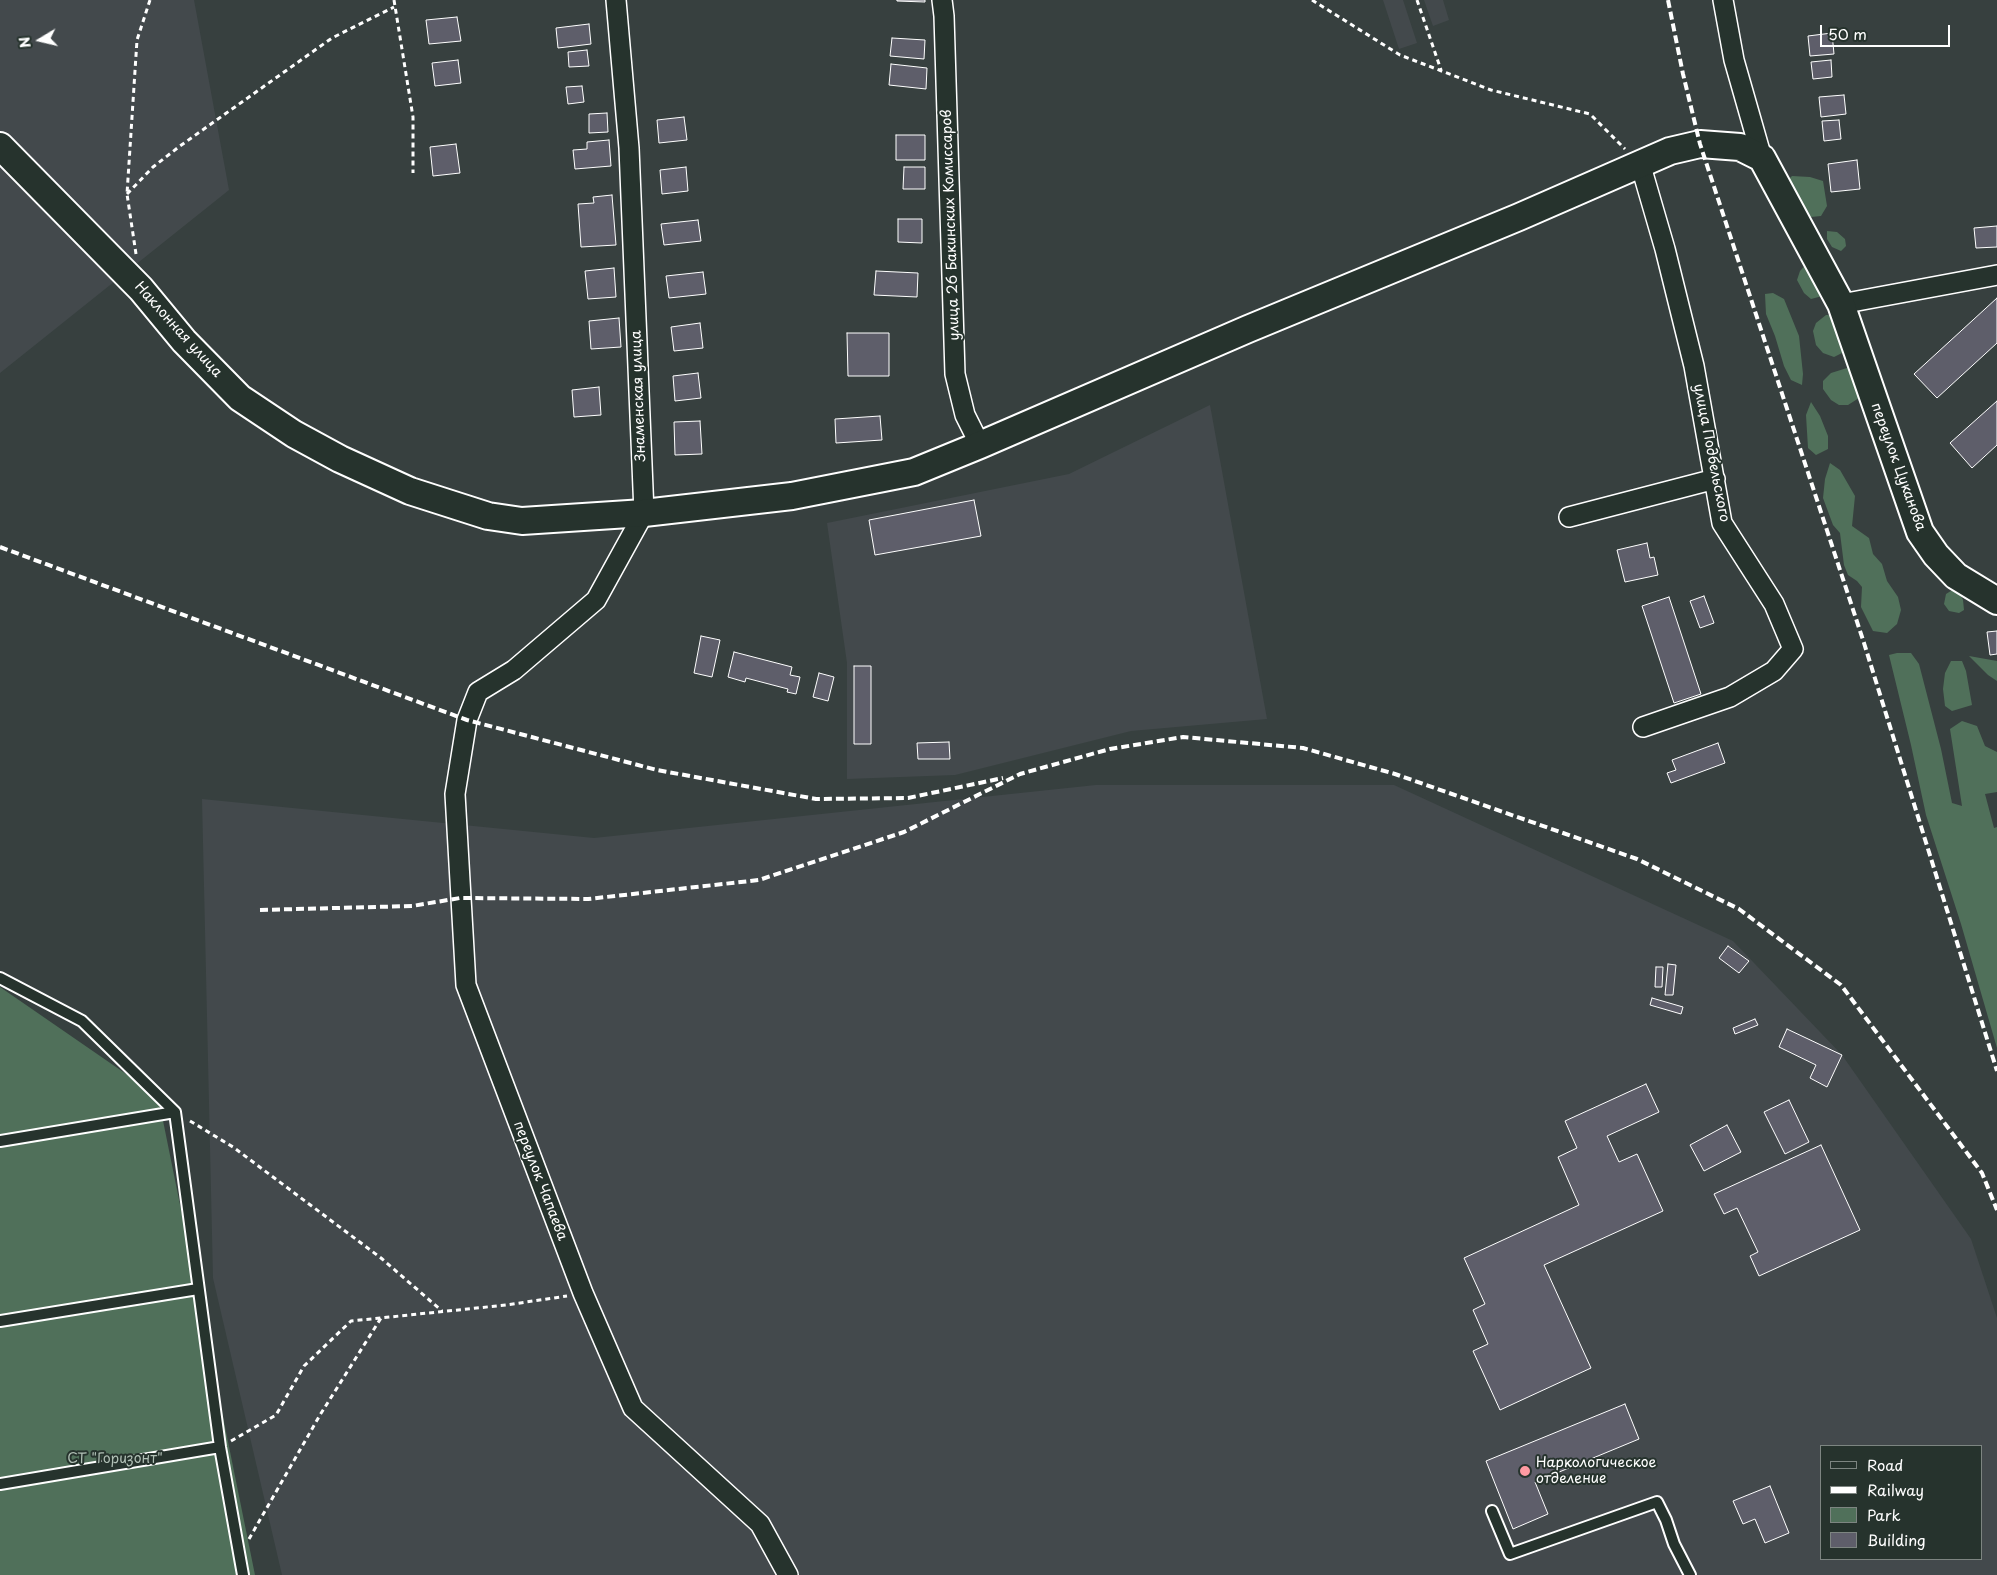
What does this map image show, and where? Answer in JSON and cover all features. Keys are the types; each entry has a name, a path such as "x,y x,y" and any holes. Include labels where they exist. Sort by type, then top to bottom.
{"main road":[{"name":"Наклонная улица","path":"0,146 10,165 141,289 184,341 240,398 302,438 340,459 410,491 488,516 522,522 644,513 792,496 914,472 1248,329 1519,217 1670,151 1700,144 1740,147 1762,158"},
{"name":"переулок Цуканова","path":"1762,158 1841,304 1920,532 1936,555 1956,576 1997,601"}],"street":[{"name":"Знаменская улица","path":"616,0 630,148 644,513"},
{"name":"улица 26 Бакинских Комиссаров","path":"942,0 955,374 965,415 980,445"},
{"path":"1723,0 1734,60 1762,158"},
{"name":"улица Подбельского","path":"1640,164 1665,249 1694,366 1722,523 1774,604 1793,649 1774,671 1730,697 1643,727"},
{"path":"1841,304 1997,275"},
{"path":"1569,517 1715,479"},
{"name":"переулок Чапаева","path":"644,513 596,600 514,670 478,692 467,720 455,794 466,985 583,1293 633,1408 760,1524 788,1575"}],"lane":[{"path":"0,978 82,1021 175,1112 220,1447 243,1575"},
{"path":"0,1141 175,1112"},
{"path":"0,1321 198,1289"},
{"path":"0,1484 220,1447"},
{"path":"1492,1511 1510,1554 1657,1502 1666,1520 1674,1544 1690,1575"}],"path":[{"path":"141,289 128,194 137,40 150,0"},
{"path":"394,0 413,117 413,173"},
{"path":"1312,0 1400,55 1491,90 1590,114 1640,164"},
{"path":"1417,0 1442,71"},
{"path":"128,194 153,167 180,146 332,38 394,7"},
{"path":"175,1112 233,1147 374,1252 442,1312"},
{"path":"220,1447 276,1415 304,1366 351,1321 506,1305 583,1293"},
{"path":"239,1554 262,1520 320,1415 381,1318"}],"shaded area":[{"path":"0,0 194,0 229,190 0,373"},
{"path":"1383,0 1403,0 1417,43 1399,49"},
{"path":"1424,0 1443,0 1449,20 1433,26"},
{"path":"1210,405 1267,719 1131,731 955,775 847,779 847,663 827,523 1069,474"},
{"path":"1096,785 1394,785 1733,941 1842,1055 1971,1239 1997,1318 1997,1575 282,1575 213,1278 202,799 594,838"}],"green space":[{"path":"1792,176 1810,177 1823,181 1827,206 1821,216 1811,217 1805,212 1788,180"},
{"path":"1827,231 1837,232 1845,239 1846,246 1841,251 1832,247 1827,239"},
{"path":"1810,260 1830,294 1811,299 1804,293 1797,280 1800,271"},
{"path":"1773,293 1784,299 1799,336 1803,374 1802,385 1791,380 1784,366 1766,314 1765,294"},
{"path":"1826,315 1837,315 1844,352 1834,357 1823,353 1816,345 1813,331 1816,323"},
{"path":"1847,368 1857,370 1864,388 1859,398 1848,405 1839,405 1831,400 1823,389 1823,381 1831,373"},
{"path":"1811,402 1820,416 1828,436 1828,449 1816,455 1808,448 1806,415"},
{"path":"1830,463 1840,470 1855,496 1852,526 1869,538 1873,554 1882,564 1887,581 1898,597 1901,610 1897,624 1887,633 1873,631 1861,607 1862,587 1848,575 1844,565 1840,533 1833,525 1823,498 1825,479"},
{"path":"1954,589 1959,592 1963,600 1964,610 1959,613 1949,611 1944,604 1946,594"},
{"path":"1911,653 1919,664 1941,749 1952,803 1962,806 1950,729 1962,721 1977,726 1985,746 1997,752 1997,792 1985,794 1994,828 1997,827 1997,1048 1961,924 1926,815 1889,655"},
{"path":"1969,656 1997,661 1997,681 1988,675"},
{"path":"1951,661 1962,661 1966,671 1972,705 1952,711 1945,706 1943,689 1945,673"},
{"name":"СТ \"Горизонт\"","path":"0,987 158,1096 255,1575 0,1575"}],"building":[{"path":"925,0 925,2 897,1"},
{"path":"457,17 461,41 429,44 426,20"},
{"path":"589,24 591,44 558,48 556,28"},
{"path":"1832,33 1834,54 1810,56 1808,36"},
{"path":"892,38 925,40 924,59 890,56"},
{"path":"587,50 589,66 569,67 568,52"},
{"path":"458,60 461,83 435,86 432,63"},
{"path":"1831,60 1832,77 1813,79 1811,62"},
{"path":"891,64 927,68 926,89 889,85"},
{"path":"582,86 584,102 568,104 566,87"},
{"path":"1844,95 1846,114 1821,117 1819,97"},
{"path":"607,113 608,132 589,133 589,114"},
{"path":"684,117 687,140 659,143 657,120"},
{"path":"1839,120 1841,139 1824,141 1822,121"},
{"path":"896,135 925,135 925,160 896,160"},
{"path":"609,140 611,166 575,169 573,150 587,149 587,142"},
{"path":"456,144 460,173 433,176 430,147"},
{"path":"1857,160 1860,189 1831,192 1828,164"},
{"path":"686,167 688,191 662,194 660,170"},
{"path":"904,167 925,167 925,189 903,189"},
{"path":"612,195 616,245 581,247 578,204 594,203 593,197"},
{"path":"898,219 922,219 922,243 898,242"},
{"path":"698,220 701,241 664,245 661,224"},
{"path":"1997,226 1997,247 1976,248 1974,228"},
{"path":"614,268 616,297 588,299 585,271"},
{"path":"876,271 918,273 917,297 874,295"},
{"path":"703,272 706,294 669,298 666,276"},
{"path":"1997,298 1997,343 1937,398 1914,374"},
{"path":"619,318 621,347 591,349 589,321"},
{"path":"700,323 703,348 674,351 671,327"},
{"path":"847,333 889,333 889,376 848,376"},
{"path":"698,373 701,398 675,401 673,376"},
{"path":"599,387 601,415 574,417 572,390"},
{"path":"1997,401 1997,445 1972,468 1950,443"},
{"path":"880,416 882,440 836,443 835,419"},
{"path":"700,421 702,454 675,455 674,422"},
{"path":"974,500 981,536 875,555 869,520"},
{"path":"1647,543 1650,558 1654,557 1658,575 1625,582 1617,550"},
{"path":"1704,596 1714,623 1700,628 1690,601"},
{"path":"1669,597 1701,694 1674,703 1642,606"},
{"path":"1997,631 1997,654 1990,655 1987,632"},
{"path":"701,636 720,640 712,677 694,673"},
{"path":"734,652 792,667 790,675 800,677 796,694 787,692 788,689 746,678 745,682 728,677"},
{"path":"854,666 871,666 871,744 854,744"},
{"path":"819,673 834,677 828,701 813,697"},
{"path":"949,742 950,759 918,759 917,743"},
{"path":"1718,743 1725,763 1671,783 1667,773 1676,770 1672,760"},
{"path":"1728,946 1749,961 1739,973 1719,958"},
{"path":"1668,964 1676,965 1673,995 1665,995"},
{"path":"1656,967 1663,967 1662,987 1655,987"},
{"path":"1652,998 1683,1007 1681,1014 1650,1005"},
{"path":"1755,1019 1758,1025 1735,1034 1733,1028"},
{"path":"1787,1029 1842,1055 1827,1087 1810,1078 1816,1065 1779,1047"},
{"path":"1646,1084 1659,1112 1607,1136 1619,1162 1637,1154 1663,1211 1544,1265 1591,1368 1500,1410 1473,1351 1488,1344 1473,1310 1485,1304 1464,1258 1579,1205 1558,1157 1577,1148 1565,1121"},
{"path":"1789,1100 1809,1142 1785,1154 1764,1112"},
{"path":"1727,1125 1741,1152 1704,1171 1690,1145"},
{"path":"1821,1145 1860,1230 1759,1276 1750,1256 1758,1252 1737,1208 1724,1214 1714,1194"},
{"name":"Наркологическое отделение","path":"1625,1404 1639,1439 1535,1482 1548,1514 1513,1529 1486,1461"},
{"path":"1770,1486 1789,1533 1765,1543 1755,1519 1743,1524 1733,1501"}],"railway":[{"path":"1668,0 1700,144 1864,643 1997,1071"},
{"path":"0,547 467,720 657,770 816,799 908,798 1003,778"},
{"path":"260,910 412,906 460,898 588,899 759,880 904,832 1020,774 1110,749 1183,737 1303,748 1395,774 1637,859 1739,909 1841,985 1982,1173 1997,1210"}],"place":[{"name":"Наркологическое отделение","path":"1525,1471"}]}
